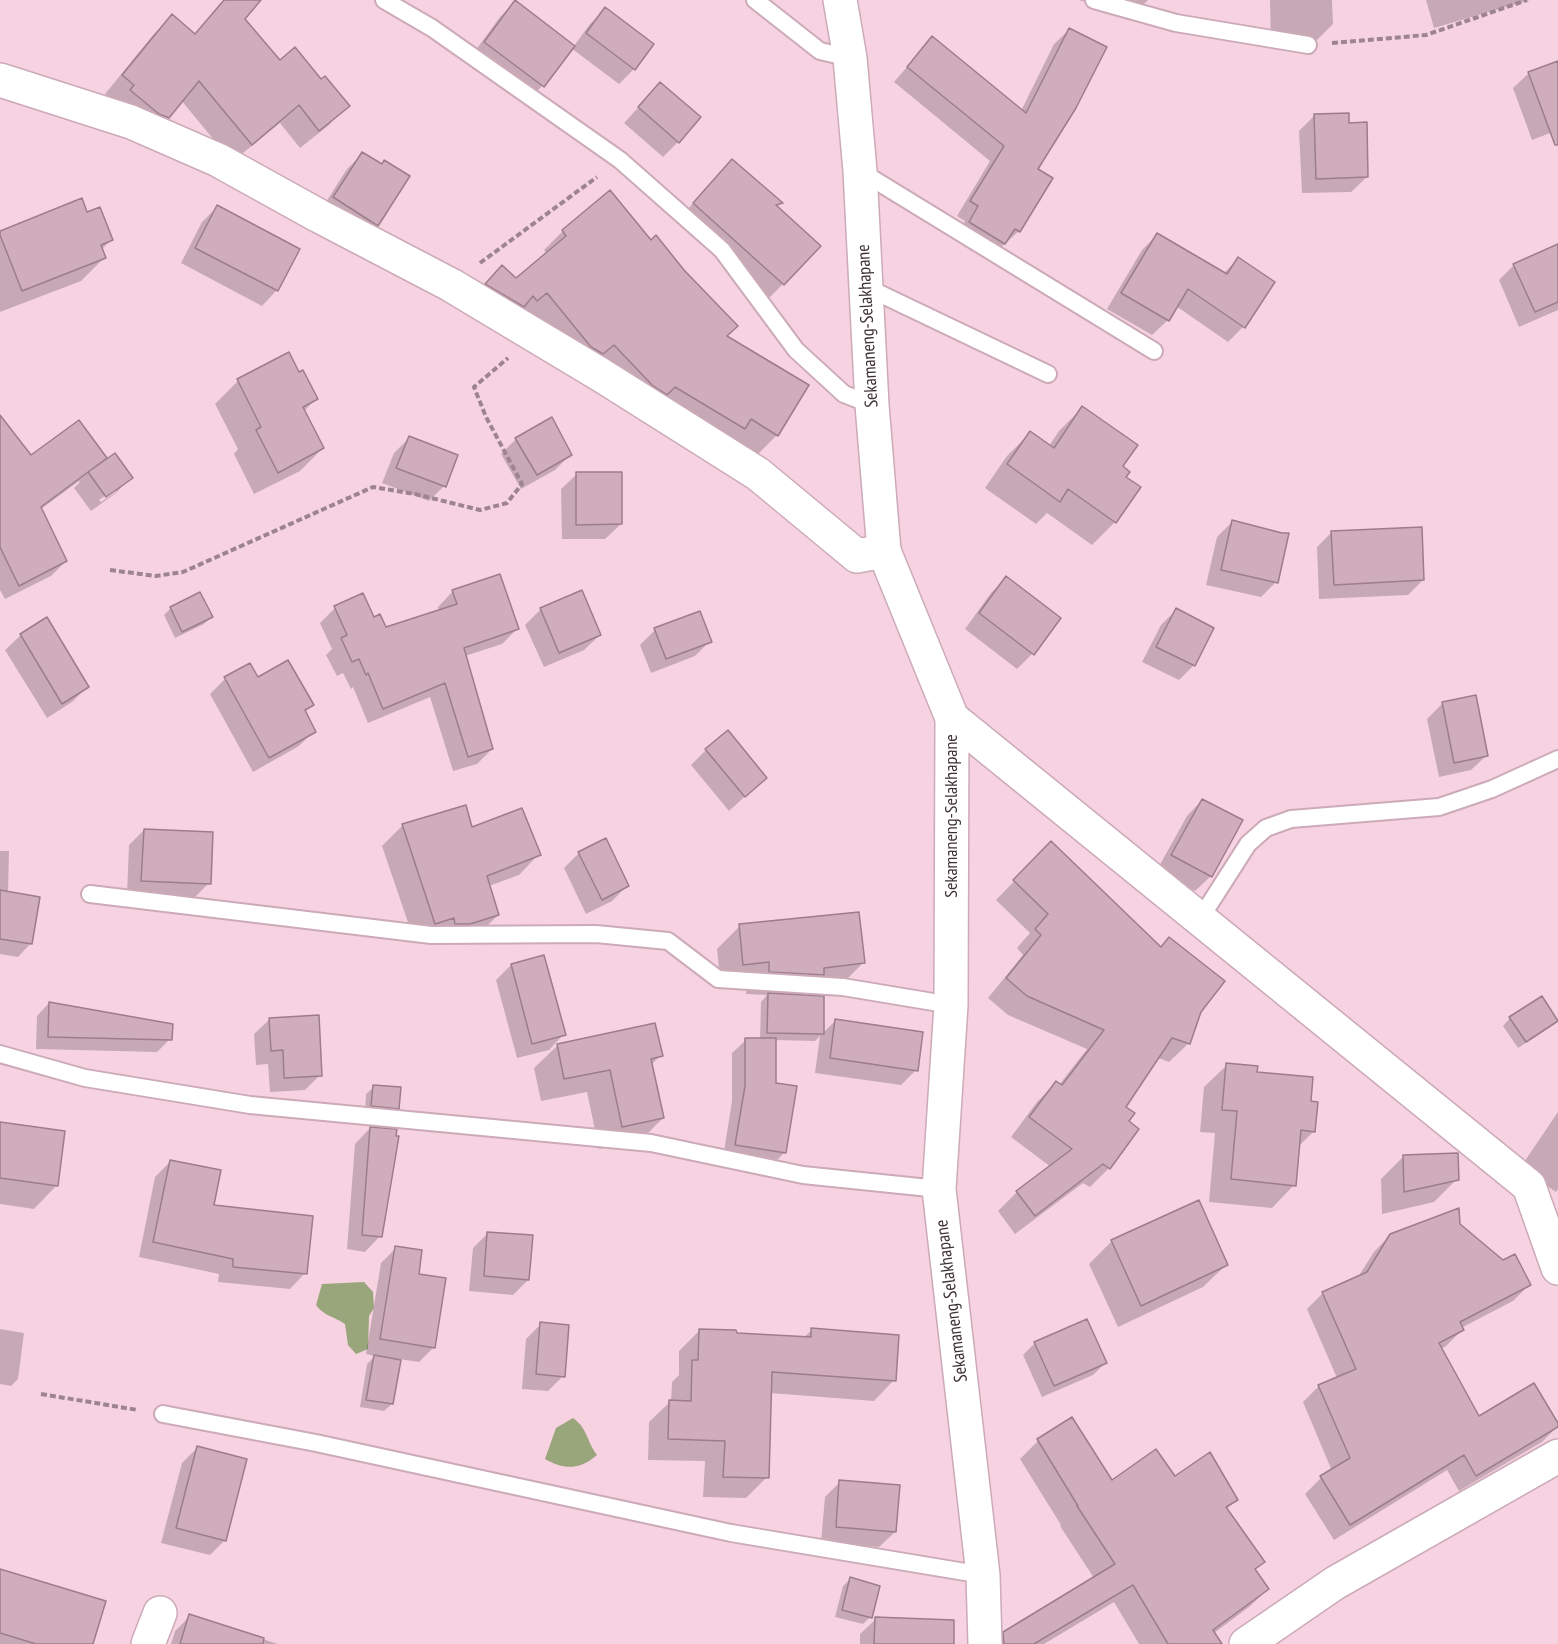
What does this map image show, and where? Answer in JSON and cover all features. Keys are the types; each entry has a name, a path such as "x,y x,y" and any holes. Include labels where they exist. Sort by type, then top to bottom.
{"street":[{"name":"Sekamaneng-Selakhapane","path":"840,0 850,58 860,171 872,405 884,551 952,718 951,1005 939,1188 983,1575 985,1644"},
{"path":"1,89 131,122 218,160 451,285 601,375 758,474 857,556 884,551"},
{"path":"952,718 1529,1186 1558,1199"},
{"path":"1529,1186 1558,1268"},
{"path":"1246,1644 1335,1582 1558,1456"},
{"path":"148,1644 160,1613"}],"lane":[{"path":"384,0 432,28 620,160 722,250 796,350 844,394 872,405"},
{"path":"754,0 820,51 850,58"},
{"path":"1094,0 1176,23 1308,45"},
{"path":"860,171 1154,351"},
{"path":"866,287 1048,374"},
{"path":"1200,919 1248,844 1266,828 1291,819 1439,807 1492,789 1558,759"},
{"path":"90,894 431,935 596,934 668,941 718,979 843,987 951,1005"},
{"path":"0,1054 85,1078 250,1104 651,1143 802,1175 939,1188"},
{"path":"163,1414 316,1443 731,1533 983,1575"}],"path":[{"path":"1308,45 1426,35 1527,0"},
{"path":"451,285 620,160"},
{"path":"110,570 156,576 183,572 373,487 415,494 480,510 507,503 522,484 486,417 474,387 511,356 539,339"},
{"path":"41,1394 163,1414"}],"green space":[{"path":"364,1282 373,1292 374,1308 369,1316 368,1349 356,1354 348,1345 345,1324 326,1314 316,1305 322,1284"},
{"path":"573,1418 582,1426 597,1455 584,1464 572,1467 565,1467 545,1459 556,1428"}],"building":[{"path":"224,0 261,0 245,19 280,60 295,47 321,79 325,76 350,106 319,131 299,105 252,145 199,81 169,118 159,114 130,90 134,85 122,75 172,14 195,34"},
{"path":"515,0 575,46 544,87 484,42"},
{"path":"605,7 654,44 635,70 586,33"},
{"path":"1069,28 1107,47 1076,108 1038,169 1053,178 1020,232 1015,229 1005,244 969,222 978,206 970,201 1004,146 907,67 932,36 1026,113"},
{"path":"1558,61 1558,145 1555,145 1528,72"},
{"path":"660,82 701,117 679,143 638,107"},
{"path":"1349,113 1349,123 1367,122 1368,177 1316,179 1314,114"},
{"path":"362,152 382,164 384,160 410,176 378,226 333,197"},
{"path":"732,159 783,203 776,205 821,246 784,285 693,203"},
{"path":"610,190 651,240 656,235 684,270 738,326 727,336 809,385 778,436 751,419 745,429 675,387 667,395 653,386 614,345 603,354 591,347 547,293 537,301 533,296 524,307 485,284 502,265 516,278 566,236 562,230"},
{"path":"82,198 87,212 100,207 113,240 101,245 106,258 22,291 0,231"},
{"path":"217,205 300,249 278,291 195,248"},
{"path":"1157,233 1227,274 1238,257 1275,282 1245,328 1188,289 1169,321 1121,293"},
{"path":"1558,244 1558,302 1535,312 1513,264"},
{"path":"289,352 299,372 303,370 318,399 303,407 324,448 278,473 256,430 261,427 237,379"},
{"path":"1082,406 1138,445 1123,466 1130,472 1126,477 1141,487 1116,523 1068,489 1060,502 1007,464 1030,431 1054,448"},
{"path":"0,415 31,455 79,420 107,458 41,507 67,561 19,586 0,547"},
{"path":"552,417 572,455 537,475 515,438"},
{"path":"409,436 458,455 446,487 396,468"},
{"path":"115,453 133,478 106,497 88,472"},
{"path":"576,472 622,472 622,524 576,525"},
{"path":"1232,520 1289,533 1278,583 1221,570"},
{"path":"1422,527 1424,580 1334,585 1331,531"},
{"path":"500,574 519,629 464,648 493,749 468,757 445,683 383,709 368,673 366,675 359,659 352,662 341,638 347,635 334,606 363,593 374,617 380,614 386,627 457,604 452,590"},
{"path":"1006,576 1061,618 1034,655 979,613"},
{"path":"582,590 601,635 559,653 540,608"},
{"path":"200,592 213,617 182,632 170,607"},
{"path":"1176,608 1214,628 1195,666 1156,647"},
{"path":"700,611 712,642 666,659 654,628"},
{"path":"47,617 89,687 62,704 20,634"},
{"path":"288,660 314,705 305,710 316,732 269,758 224,677 250,663 258,677"},
{"path":"1476,695 1488,756 1454,763 1442,702"},
{"path":"728,730 767,778 745,797 705,749"},
{"path":"1202,799 1243,820 1212,877 1171,855"},
{"path":"466,805 472,827 522,808 541,855 487,876 499,915 470,924 455,924 454,918 435,924 402,824"},
{"path":"144,829 213,832 211,884 141,881"},
{"path":"606,838 629,886 602,900 578,852"},
{"path":"1051,841 1161,947 1169,937 1225,981 1201,1012 1190,1044 1172,1038 1126,1107 1135,1113 1129,1121 1139,1129 1110,1169 1103,1164 1035,1216 1016,1191 1072,1149 1029,1117 1056,1081 1062,1085 1104,1030 1027,996 1006,978 1041,935 1035,929 1048,914 1013,880"},
{"path":"0,890 40,897 32,944 0,939"},
{"path":"859,912 865,963 824,968 824,975 769,972 769,962 743,965 739,924"},
{"path":"544,955 566,1035 532,1044 511,964"},
{"path":"768,993 824,996 824,1034 767,1033"},
{"path":"1542,996 1558,1021 1526,1042 1509,1017"},
{"path":"49,1002 173,1024 172,1040 48,1037"},
{"path":"319,1015 322,1076 284,1078 283,1050 271,1051 269,1018"},
{"path":"835,1019 923,1032 918,1071 830,1058"},
{"path":"655,1023 663,1056 651,1059 664,1118 622,1127 610,1070 564,1079 557,1044"},
{"path":"745,1038 776,1038 776,1083 797,1086 786,1153 735,1145 745,1086"},
{"path":"1226,1063 1258,1066 1257,1072 1313,1077 1311,1101 1318,1102 1315,1132 1301,1130 1296,1186 1231,1179 1237,1111 1222,1110"},
{"path":"373,1085 401,1087 399,1109 371,1106"},
{"path":"0,1122 65,1131 58,1186 0,1178"},
{"path":"370,1127 397,1129 396,1136 399,1136 382,1237 362,1235"},
{"path":"1458,1153 1459,1180 1404,1192 1403,1155"},
{"path":"170,1160 221,1170 214,1205 313,1216 307,1274 233,1267 233,1259 153,1242"},
{"path":"1199,1200 1228,1265 1141,1306 1111,1240"},
{"path":"1459,1208 1460,1224 1503,1260 1515,1254 1531,1285 1460,1322 1464,1330 1439,1343 1479,1416 1534,1383 1558,1423 1558,1427 1476,1476 1464,1455 1350,1525 1320,1476 1350,1458 1318,1385 1356,1369 1322,1292 1367,1272 1390,1234"},
{"path":"487,1232 533,1235 529,1280 484,1276"},
{"path":"395,1246 422,1250 419,1274 446,1278 435,1348 380,1339"},
{"path":"1087,1319 1107,1363 1054,1386 1034,1342"},
{"path":"540,1322 569,1325 565,1377 536,1374"},
{"path":"811,1328 899,1335 896,1381 772,1372 769,1478 723,1477 725,1441 668,1439 669,1400 691,1401 692,1360 698,1360 699,1329 811,1337"},
{"path":"374,1355 401,1360 393,1404 366,1400"},
{"path":"1072,1417 1112,1480 1156,1449 1175,1476 1210,1452 1238,1500 1226,1507 1265,1562 1255,1569 1269,1589 1213,1630 1222,1644 1168,1644 1133,1585 1034,1644 1004,1644 1003,1632 1115,1564 1037,1439"},
{"path":"197,1446 247,1459 226,1541 176,1528"},
{"path":"839,1480 900,1485 896,1532 836,1527"},
{"path":"0,1569 106,1601 93,1644 36,1644 0,1633"},
{"path":"850,1577 880,1586 872,1618 842,1610"},
{"path":"189,1614 264,1638 263,1644 180,1644"},
{"path":"875,1617 954,1620 954,1644 874,1644"}]}
